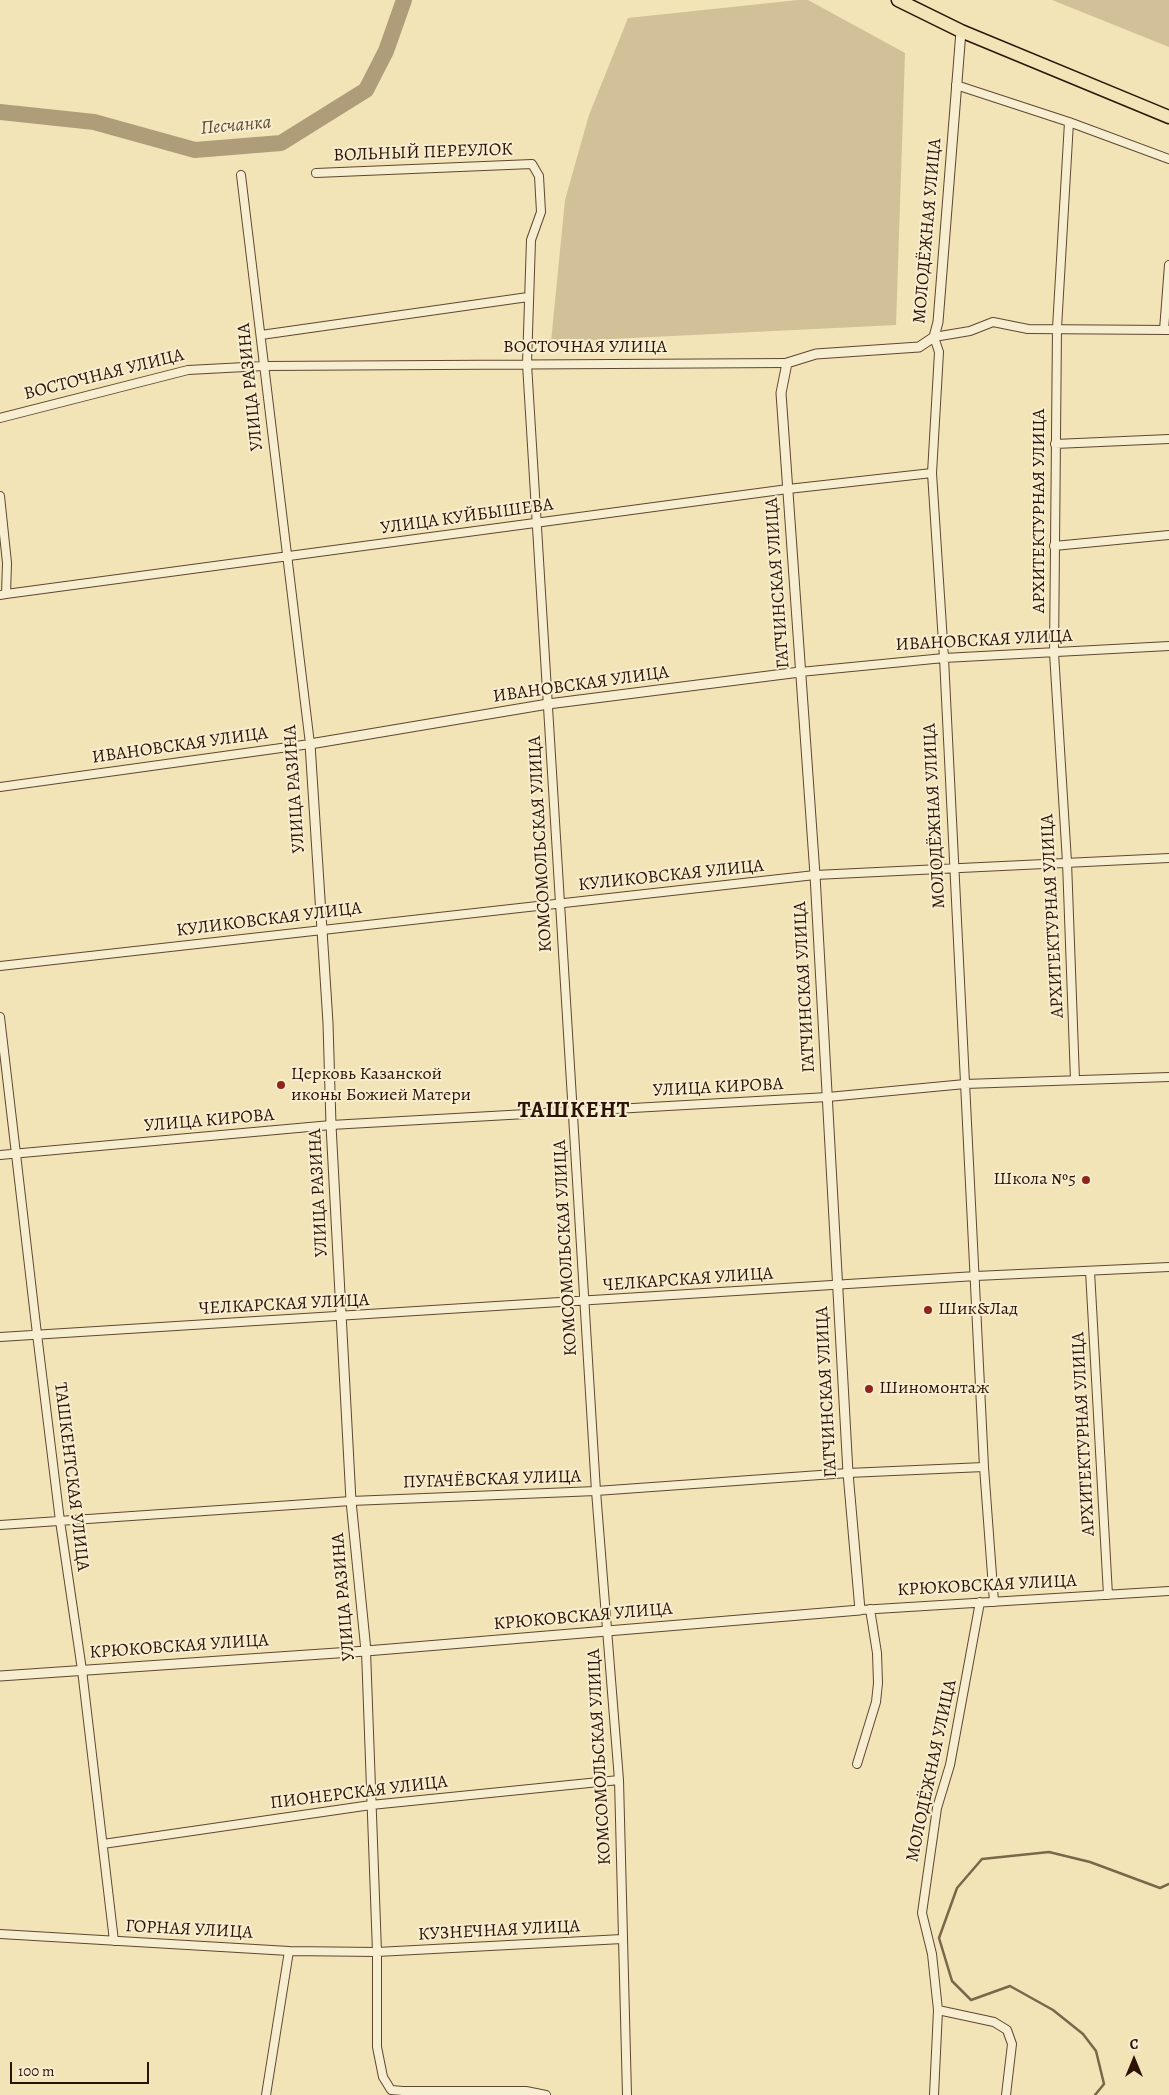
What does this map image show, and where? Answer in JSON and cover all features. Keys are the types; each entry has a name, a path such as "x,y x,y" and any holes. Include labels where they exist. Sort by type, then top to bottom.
{"highway":[{"path":"898,0 960,31 1169,117"}],"street":[{"name":"МОЛОДЁЖНАЯ УЛИЦА","path":"960,31 938,322 934,337 939,352 932,473 944,658 984,1467 994,1602"},
{"path":"956,85 1069,122 1169,159"},
{"name":"АРХИТЕКТУРНАЯ УЛИЦА","path":"1069,122 1057,328 1054,444 1054,653 1066,862 1075,1080"},
{"name":"ВОЛЬНЫЙ ПЕРЕУЛОК","path":"316,173 532,164"},
{"name":"КОМСОМОЛЬСКАЯ УЛИЦА","path":"532,164 539,176 541,212 530,240 527,364 596,1491 609,1632 619,1780 627,2095"},
{"name":"УЛИЦА РАЗИНА","path":"241,175 262,335 264,366 310,744 328,1023 331,1125 352,1501 366,1651 377,1952 377,2047 383,2077 391,2090 526,2091 546,2095"},
{"path":"1166,330 1169,265"},
{"path":"262,335 528,297"},
{"name":"ВОСТОЧНАЯ УЛИЦА","path":"0,418 188,370 264,366 787,363 816,354 919,347 934,337 970,331 992,322 1028,329 1166,330"},
{"name":"ГАТЧИНСКАЯ УЛИЦА","path":"787,363 781,393 815,875 848,1473 860,1610"},
{"path":"1054,444 1169,439"},
{"name":"УЛИЦА КУЙБЫШЕВА","path":"3,594 788,489 932,473"},
{"path":"0,496 7,563 3,594"},
{"path":"1054,546 1169,534"},
{"name":"ИВАНОВСКАЯ УЛИЦА","path":"0,787 310,744 548,704 800,672 944,658 1169,646"},
{"name":"КУЛИКОВСКАЯ УЛИЦА","path":"0,966 815,875 1169,858"},
{"name":"ТАШКЕНТСКАЯ УЛИЦА","path":"0,1017 18,1154 37,1334 60,1521 82,1670 114,1941"},
{"name":"УЛИЦА КИРОВА","path":"0,1155 331,1125 828,1096 965,1084 1169,1077"},
{"name":"ЧЕЛКАРСКАЯ УЛИЦА","path":"0,1337 976,1276 1169,1267"},
{"name":"АРХИТЕКТУРНАЯ УЛИЦА","path":"1090,1271 1108,1595"},
{"name":"ПУГАЧЁВСКАЯ УЛИЦА","path":"0,1525 352,1501 596,1491 848,1473 984,1467"},
{"name":"КРЮКОВСКАЯ УЛИЦА","path":"0,1676 366,1651 870,1609 1169,1591"},
{"name":"МОЛОДЁЖНАЯ УЛИЦА","path":"934,2095 938,2010 932,1954 922,1913 937,1808 954,1746 980,1602"},
{"path":"857,1764 876,1702 878,1683 877,1653 870,1609"},
{"name":"ПИОНЕРСКАЯ УЛИЦА","path":"103,1844 371,1805 619,1780"},
{"name":"ГОРНАЯ УЛИЦА","path":"0,1934 289,1951 377,1952"},
{"name":"КУЗНЕЧНАЯ УЛИЦА","path":"377,1952 622,1939"},
{"path":"266,2095 289,1951"},
{"path":"938,2010 994,2022 1007,2030 1012,2044 1006,2095"}],"shaded area":[{"path":"808,0 905,53 896,325 551,342 565,200 589,115 628,18"},
{"path":"1052,0 1169,0 1169,47"}],"waterway":[{"name":"Песчанка","path":"0,112 94,122 195,150 281,143 366,90 386,51 404,0"},
{"path":"1095,2095 1104,2084 1096,2051 1083,2034 1053,2010 1010,1986 971,2000 952,1981 939,1938 957,1888 982,1859 1049,1852 1090,1862 1160,1888 1169,1884"}],"place":[{"name":"Церковь Казанской иконы Божией Матери","path":"281,1085"},
{"name":"Школа №5","path":"1086,1180"},
{"name":"Шик&Лад","path":"928,1310"},
{"name":"Шиномонтаж","path":"869,1389"}],"district":[{"name":"ТАШКЕНТ","path":"574,1112"}]}
